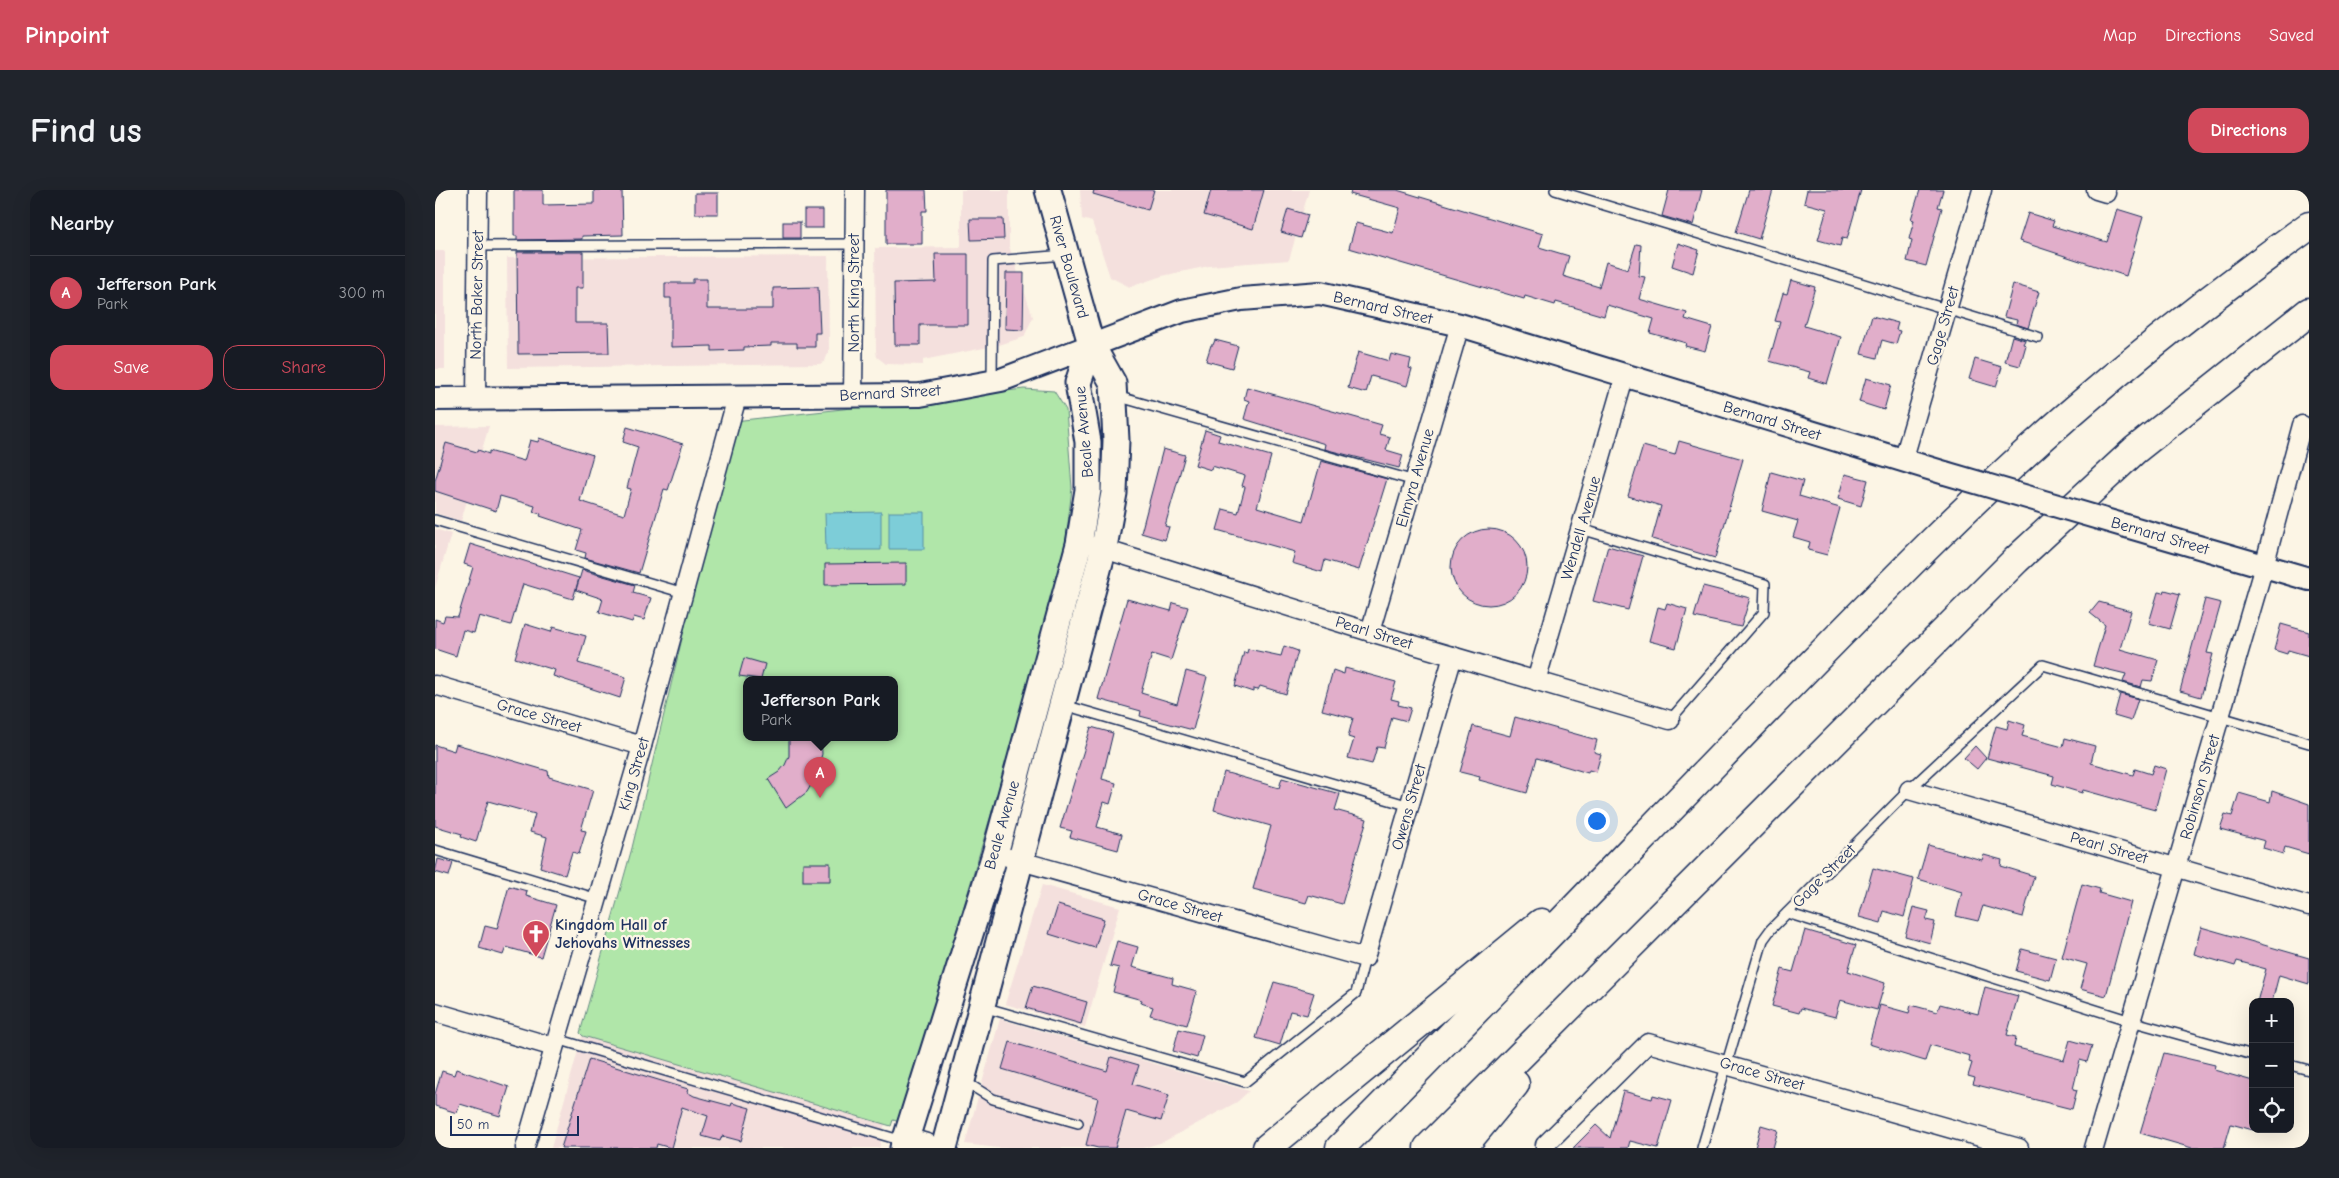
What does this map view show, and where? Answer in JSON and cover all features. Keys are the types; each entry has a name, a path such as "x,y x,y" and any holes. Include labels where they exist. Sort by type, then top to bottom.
{"highway":[{"path":"1340,1148 1476,1012 1633,847 1931,541 2020,458 2158,340 2309,226"},
{"path":"1428,1148 2017,560 2135,450 2309,312"},
{"path":"1267,1148 1633,847"},
{"path":"1462,1148 1616,962"}],"main road":[{"name":"River Boulevard","path":"1048,190 1091,344"},
{"name":"Beale Avenue","path":"911,1146 995,854 1104,547 1114,493 1116,440 1113,382 1091,344"},
{"name":"Beale Avenue","path":"944,1148 1019,861 1079,544 1088,480 1088,442 1078,383 1091,344"}],"street":[{"name":"North Baker Street","path":"476,399 478,190"},
{"name":"North King Street","path":"853,396 855,190"},
{"name":"Gage Street","path":"1903,461 1982,190"},
{"name":"Bernard Street","path":"435,399 920,394 992,381 1182,311 1217,302 1320,293 1460,324 1903,461 2309,579"},
{"name":"Elmyra Avenue","path":"1371,632 1460,324"},
{"name":"Wendell Avenue","path":"1536,681 1625,375"},
{"name":"King Street","path":"525,1148 642,746 737,397"},
{"name":"Robinson Street","path":"2094,1148 2305,424"},
{"name":"Pearl Street","path":"1079,544 1104,547 1371,632 1670,720"},
{"name":"Owens Street","path":"1365,958 1453,656"},
{"name":"Grace Street","path":"435,685 642,746"},
{"name":"Pearl Street","path":"1909,790 2309,906"},
{"name":"Grace Street","path":"995,854 1365,958"},
{"path":"435,1012 555,1043"},
{"name":"Grace Street","path":"1545,1148 1545,1145 1648,1042 1727,1063 2019,1148"}],"lane":[{"path":"1555,190 2038,337"},
{"path":"477,246 854,244"},
{"path":"992,381 993,261 1066,255"},
{"path":"1113,395 1415,481"},
{"path":"435,520 684,593"},
{"path":"1581,529 1765,584 1764,612 1670,720"},
{"name":"Gage Street","path":"1702,1148 1763,940 1909,790 2043,665 2221,717"},
{"path":"1050,700 1409,806"},
{"path":"2221,717 2309,743"},
{"path":"435,850 598,899"},
{"path":"1787,914 2131,1021 2249,1054"},
{"path":"981,1006 1245,1082 1355,993 1365,958"},
{"path":"555,1043 911,1146"},
{"path":"2294,1066 2309,1070"},
{"path":"962,1080 993,1098 1078,1122"}],"shaded area":[{"path":"961,190 1009,190 1009,246 1033,317 1024,337 999,345 923,360 923,365 886,364 877,357 876,351 875,248 961,247"},
{"path":"1080,190 1309,190 1289,260 1209,266 1162,276 1130,287 1110,277 1092,222 1082,219"},
{"path":"435,251 445,251 445,369 435,369"},
{"path":"828,256 829,350 825,361 820,364 508,368 507,258"},
{"path":"489,426 461,521 435,513 435,427"},
{"path":"435,529 451,534 435,588"},
{"path":"1042,885 1120,907 1085,1027 1005,1004"},
{"path":"1000,1019 1249,1091 1237,1102 1163,1142 1143,1148 998,1148 965,1144"},
{"path":"583,1033 886,1119 879,1148 551,1148"}],"green space":[{"path":"1024,389 1054,391 1066,410 1072,488 1062,575 900,1122 893,1120 891,1126 583,1036 580,1033 632,848 734,421"}],"water":[{"path":"881,512 881,550 826,550 825,513"},
{"path":"889,512 924,512 924,549 889,549"}],"building":[{"path":"514,190 543,190 543,205 594,204 594,190 622,190 623,235 582,236 582,239 517,240 517,236 514,236"},
{"path":"886,190 926,190 927,211 922,211 922,244 886,244"},
{"path":"1094,190 1154,190 1148,210 1093,194"},
{"path":"1211,190 1264,190 1253,229 1204,215"},
{"path":"1351,190 1397,190 1543,234 1539,247 1569,256 1563,276 1599,287 1606,262 1628,269 1636,244 1641,245 1639,276 1645,277 1639,299 1687,313 1685,319 1712,327 1705,351 1685,346 1686,343 1650,333 1654,319 1607,305 1604,316 1556,302 1555,305 1525,296 1524,299 1349,248 1356,223 1393,233 1400,208 1350,194"},
{"path":"1669,190 1702,190 1693,225 1662,216"},
{"path":"1749,190 1773,190 1759,239 1736,232"},
{"path":"1807,190 1861,190 1847,239 1842,238 1840,246 1818,240 1827,209 1804,203"},
{"path":"1920,190 1943,190 1938,207 1942,208 1926,266 1907,261 1912,240 1909,239 1914,220 1911,219"},
{"path":"695,193 718,193 718,214 695,214"},
{"path":"1288,209 1308,215 1301,238 1281,232"},
{"path":"2117,209 2143,217 2126,276 2019,241 2028,213 2054,221 2052,226 2107,242"},
{"path":"804,210 823,210 823,228 804,228"},
{"path":"970,219 1003,219 1004,239 971,240"},
{"path":"783,222 800,222 800,238 783,238"},
{"path":"1678,243 1699,250 1693,273 1672,266"},
{"path":"517,252 583,252 583,288 575,288 575,323 608,323 609,353 518,354"},
{"path":"935,254 968,254 968,325 920,325 920,345 895,345 894,283 936,282"},
{"path":"1006,273 1024,273 1023,330 1005,329"},
{"path":"693,279 707,279 707,309 773,309 773,288 818,287 820,333 815,333 815,347 797,347 797,343 771,343 771,346 744,347 744,350 712,351 712,346 671,347 671,298 665,298 665,283 693,283"},
{"path":"1791,280 1815,287 1804,326 1841,337 1827,384 1808,378 1810,372 1769,361 1780,322 1775,321 1783,293 1787,294"},
{"path":"2013,284 2039,292 2028,328 2016,324 2017,320 2004,317"},
{"path":"1872,316 1898,323 1896,330 1900,331 1896,344 1882,340 1877,358 1861,354"},
{"path":"2012,336 2025,340 2023,344 2026,345 2020,366 2005,362"},
{"path":"1215,340 1238,346 1232,368 1206,361 1211,345 1213,345"},
{"path":"1358,352 1389,361 1391,354 1411,359 1409,368 1412,369 1407,386 1371,376 1366,393 1348,388"},
{"path":"1975,359 2002,367 1996,387 1969,379"},
{"path":"1866,378 1891,385 1884,410 1859,402"},
{"path":"1247,387 1382,425 1379,434 1390,437 1386,450 1403,455 1399,468 1324,449 1325,444 1244,419 1249,401 1244,399"},
{"path":"627,427 683,444 668,490 664,489 639,573 585,558 586,553 576,550 582,530 540,516 541,514 533,512 535,506 500,496 496,511 435,491 435,481 446,443 477,452 478,450 489,454 489,451 524,461 530,440 538,442 539,438 593,455 580,501 624,515 631,489 627,488 638,447 623,442"},
{"path":"1205,430 1220,435 1218,441 1271,456 1257,507 1304,521 1321,461 1387,479 1359,570 1325,560 1322,572 1292,563 1295,552 1217,530 1223,509 1238,513 1245,487 1242,486 1245,476 1212,466 1211,470 1195,465"},
{"path":"1679,441 1743,459 1715,558 1652,539 1661,506 1628,496 1643,446 1675,455"},
{"path":"1163,449 1185,455 1165,526 1169,527 1165,540 1141,533"},
{"path":"1771,472 1803,481 1799,496 1840,508 1827,555 1808,550 1810,542 1793,537 1798,521 1762,511"},
{"path":"1845,474 1868,480 1861,506 1838,499"},
{"path":"1489,529 1504,532 1516,540 1524,552 1527,567 1524,582 1516,594 1504,602 1489,605 1474,602 1462,594 1454,582 1451,567 1454,552 1462,540 1474,532"},
{"path":"470,544 579,578 573,599 523,584 511,625 479,616 474,633 463,630 456,656 435,649 435,619 443,622 445,616 458,617 473,567 464,564"},
{"path":"1608,546 1643,556 1628,610 1593,601"},
{"path":"906,563 906,584 825,585 825,564"},
{"path":"582,570 635,585 633,593 651,598 644,620 634,617 632,622 599,612 603,599 576,590"},
{"path":"1703,586 1750,598 1741,627 1694,617"},
{"path":"2165,590 2180,594 2170,629 2149,623 2158,592 2164,593"},
{"path":"1127,599 1171,611 1173,603 1188,607 1171,660 1152,654 1141,693 1177,704 1186,671 1207,677 1193,730 1140,716 1141,711 1098,699"},
{"path":"2205,599 2221,603 2207,653 2213,654 2201,697 2180,691"},
{"path":"2099,602 2131,611 2120,649 2158,660 2152,681 2143,680 2141,687 2123,682 2126,674 2093,666 2105,625 2090,613"},
{"path":"1667,603 1687,609 1676,648 1649,641 1658,607 1665,609"},
{"path":"525,624 551,632 553,627 586,636 578,663 626,677 620,698 553,676 555,670 515,658"},
{"path":"2281,624 2309,632 2309,656 2288,650 2287,654 2274,650"},
{"path":"1284,646 1298,651 1286,694 1260,686 1258,690 1253,689 1253,692 1235,686 1244,652 1247,653 1248,649 1281,656"},
{"path":"744,658 765,664 762,676 739,676"},
{"path":"1345,668 1396,682 1391,699 1399,701 1398,705 1411,708 1407,721 1392,717 1384,748 1377,747 1372,764 1348,758 1354,739 1348,737 1353,718 1322,710 1333,670 1344,674"},
{"path":"2120,694 2138,699 2131,721 2114,716"},
{"path":"1515,717 1597,740 1594,752 1601,754 1596,772 1589,770 1588,773 1537,758 1527,793 1479,780 1480,777 1460,772 1473,726 1510,736"},
{"path":"2009,720 2025,725 2022,736 2063,747 2065,738 2095,746 2091,763 2133,775 2135,769 2151,774 2154,765 2166,769 2155,810 2083,790 2082,793 2052,784 2054,776 1987,758 1996,726 2007,729"},
{"path":"1091,727 1113,733 1102,779 1116,783 1110,804 1104,802 1097,827 1122,834 1118,850 1070,837 1072,831 1060,828"},
{"path":"789,741 821,741 822,754 815,778 807,792 786,808 768,779 779,772 789,756"},
{"path":"456,744 548,771 549,777 593,790 581,830 586,831 579,854 572,852 565,875 540,867 547,837 530,832 535,814 488,801 476,842 461,837 462,834 435,826 435,745 454,751"},
{"path":"1975,746 1986,758 1977,769 1964,758"},
{"path":"1224,772 1279,788 1282,778 1340,794 1335,810 1367,819 1342,904 1309,895 1306,903 1253,889 1271,826 1214,810"},
{"path":"2272,791 2309,804 2309,854 2285,847 2283,854 2263,848 2265,841 2220,829 2225,814 2232,816 2239,793 2270,802"},
{"path":"1928,845 1982,860 1984,855 2002,860 2001,866 2034,876 2023,917 1983,906 1978,921 1956,916 1962,892 1918,879"},
{"path":"438,859 453,863 449,876 435,872"},
{"path":"803,863 830,863 830,881 803,881"},
{"path":"1873,868 1914,879 1904,917 1884,911 1881,923 1859,917"},
{"path":"2082,884 2100,889 2099,893 2131,902 2106,996 2080,989 2087,964 2062,957"},
{"path":"509,886 527,891 526,896 556,905 541,957 506,947 503,955 479,948 485,926 497,929"},
{"path":"1058,905 1104,919 1095,948 1049,934"},
{"path":"1913,907 1929,911 1926,920 1935,922 1930,943 1905,936"},
{"path":"2201,927 2309,958 2309,984 2279,975 2273,998 2258,998 2266,969 2237,961 2235,966 2194,954"},
{"path":"1805,930 1856,945 1848,971 1885,983 1877,1010 1840,1000 1835,1017 1801,1008 1799,1013 1772,1006 1782,969 1793,972"},
{"path":"1117,941 1138,947 1132,967 1173,978 1172,984 1197,991 1187,1025 1150,1015 1153,1007 1141,1003 1142,1000 1113,992 1119,968 1110,966"},
{"path":"2022,949 2056,958 2050,980 2016,971"},
{"path":"1274,982 1314,993 1307,1015 1290,1011 1280,1045 1256,1038"},
{"path":"1033,986 1087,1002 1081,1024 1026,1008"},
{"path":"1985,987 2018,996 2007,1035 2016,1037 2014,1047 2064,1060 2070,1040 2092,1046 2087,1062 2080,1060 2073,1089 2077,1090 2072,1109 1973,1084 1975,1078 1968,1076 1972,1063 1969,1062 1970,1056 1930,1045 1925,1061 1869,1044 1880,1005 1909,1013 1911,1005 1937,1012 1940,1004 1978,1014"},
{"path":"1179,1029 1203,1035 1197,1058 1173,1051"},
{"path":"1010,1042 1107,1071 1111,1057 1139,1065 1133,1084 1169,1095 1161,1121 1126,1111 1115,1148 1098,1148 1086,1145 1098,1098 1002,1069"},
{"path":"2164,1053 2215,1065 2214,1070 2249,1080 2249,1129 2231,1124 2224,1148 2192,1148 2140,1133"},
{"path":"589,1059 688,1089 687,1092 694,1096 731,1106 732,1103 750,1108 741,1141 722,1136 720,1141 702,1136 708,1116 682,1107 671,1148 657,1144 656,1148 561,1148"},
{"path":"456,1069 509,1087 500,1116 460,1104 457,1113 435,1106 435,1094 442,1071 454,1075"},
{"path":"1623,1091 1652,1099 1653,1095 1672,1100 1658,1148 1630,1141 1628,1148 1573,1148 1596,1125 1610,1138"},
{"path":"1761,1125 1778,1130 1773,1148 1755,1148"}],"place":[{"name":"Jefferson Park","path":"820,798"},
{"name":"Kingdom Hall of Jehovahs Witnesses","path":"536,958"}]}
